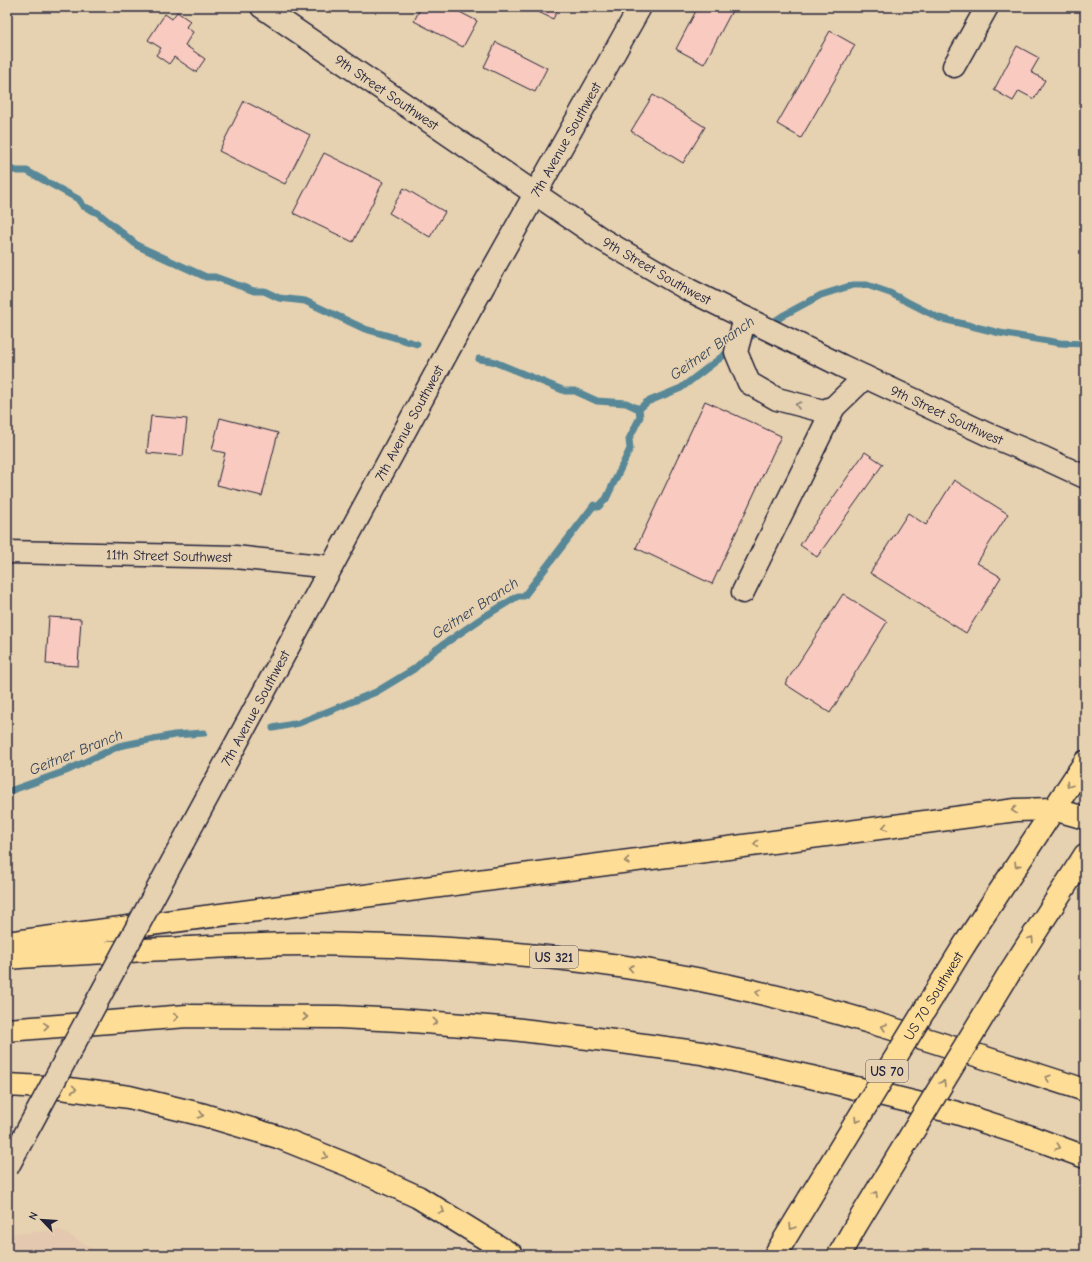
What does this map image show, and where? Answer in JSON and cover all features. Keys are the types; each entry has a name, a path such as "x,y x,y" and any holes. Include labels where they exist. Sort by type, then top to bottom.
{"main road":[{"name":"US 70 Southwest","path":"775,1255 965,944 1085,762"},
{"path":"7,943 1008,811 1053,809 1085,818"},
{"path":"839,1255 1010,972 1085,855"},
{"name":"US 321","path":"7,958 223,946 309,944 482,950 578,960 751,990 832,1011 1085,1090"},
{"path":"7,1030 186,1016 331,1017 400,1020 568,1035 702,1053 811,1077 957,1113 1031,1137 1085,1157"},
{"path":"7,1085 61,1088 129,1097 204,1115 278,1138 348,1165 418,1197 512,1255"}],"street":[{"name":"9th Street Southwest","path":"262,7 603,240 689,290 865,377 989,435 1085,477"},
{"name":"7th Avenue Southwest","path":"7,1168 470,310 640,7"},
{"path":"954,66 987,7"},
{"path":"745,318 736,352 749,383 777,399 823,411 834,406 865,377"},
{"path":"743,592 834,406"},
{"name":"11th Street Southwest","path":"7,552 235,557 331,567"}],"shaded area":[{"path":"60,1230 103,1255 7,1255 7,1241 11,1234"}],"building":[{"path":"421,7 450,7 477,21 463,47 414,21"},
{"path":"528,7 559,7 553,19"},
{"path":"698,7 734,7 704,64 676,49"},
{"path":"177,12 190,21 186,27 193,32 185,45 205,59 196,72 174,57 169,64 156,55 161,48 148,40 165,14 172,19"},
{"path":"830,31 855,45 801,138 777,124"},
{"path":"496,42 547,68 535,92 484,67"},
{"path":"1017,46 1039,58 1031,72 1045,80 1034,99 1019,91 1013,101 994,90"},
{"path":"653,95 705,127 683,163 631,131"},
{"path":"244,101 310,135 285,184 219,151"},
{"path":"324,153 383,182 353,242 293,213"},
{"path":"404,188 445,212 430,237 389,213"},
{"path":"705,401 781,436 712,584 636,548"},
{"path":"151,416 187,419 183,456 147,453"},
{"path":"220,418 278,433 262,496 217,485 225,453 212,450"},
{"path":"865,452 883,464 817,557 800,545"},
{"path":"954,480 1008,514 977,563 1001,577 966,633 870,573 908,513 926,525"},
{"path":"843,594 887,622 830,713 785,684"},
{"path":"49,617 81,619 78,666 46,664"}],"waterway":[{"path":"7,168 17,171 27,171 78,199 83,206 98,213 138,246 206,277 215,277 254,291 264,291 279,298 305,301 365,329 417,344"},
{"name":"Geitner Branch","path":"744,341 784,315 821,295 853,285 867,285 890,293 939,318 1000,333 1060,343 1085,344"},
{"name":"Geitner Branch","path":"639,409 647,402 681,388 732,349"},
{"path":"479,359 492,361 565,391 575,391 597,401 626,403 639,409"},
{"name":"Geitner Branch","path":"273,728 299,723 376,692 414,669 434,651 482,618 518,596 524,596 594,505 598,507 606,499 630,449 629,439 640,417 639,409"},
{"name":"Geitner Branch","path":"7,792 66,771 119,746 174,735 204,733"}]}
